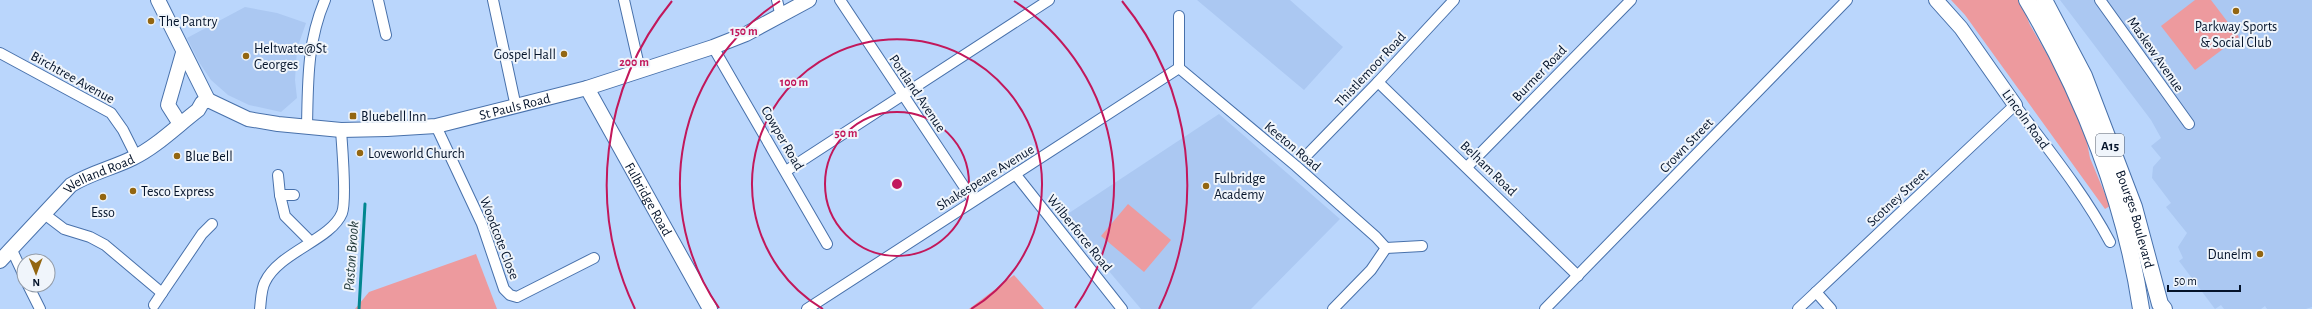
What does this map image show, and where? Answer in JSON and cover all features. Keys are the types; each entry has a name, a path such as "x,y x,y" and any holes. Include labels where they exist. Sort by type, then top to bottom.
{"main road":[{"name":"Bourges Boulevard","path":"2027,0 2050,25 2084,76 2134,207 2160,304 2164,309"},
{"name":"Bourges Boulevard","path":"2044,0 2050,25 2071,83 2095,141 2120,213 2136,277 2141,309"}],"street":[{"path":"158,0 183,53 208,100"},
{"path":"307,126 310,50 318,15 325,0"},
{"path":"378,0 386,35"},
{"path":"493,0 516,107"},
{"path":"624,0 640,70"},
{"path":"777,0 781,17"},
{"name":"St Pauls Road","path":"208,100 248,119 341,130 387,130 436,126 588,88 713,47 781,17 809,0"},
{"name":"Portland Avenue","path":"840,0 902,96 973,200"},
{"path":"786,172 1049,0"},
{"name":"Thistlemoor Road","path":"1306,156 1378,82 1454,0"},
{"name":"Burmer Road","path":"1467,166 1631,0"},
{"name":"Crown Street","path":"1545,309 1847,0"},
{"name":"Lincoln Road","path":"1936,0 1961,28 2015,105 2075,186 2096,216 2110,242"},
{"name":"Maskew Avenue","path":"2100,0 2189,124"},
{"path":"1179,16 1179,68"},
{"name":"Cowper Road","path":"713,47 826,244"},
{"name":"Birchtree Avenue","path":"0,53 111,112 123,130 136,156"},
{"path":"180,124 168,105 183,53"},
{"name":"Shakespeare Avenue","path":"807,309 973,200 1016,175 1179,68"},
{"name":"Keeton Road","path":"1179,68 1296,166 1376,237 1386,248"},
{"name":"Belham Road","path":"1378,82 1467,166 1578,276"},
{"name":"Fulbridge Road","path":"588,88 710,309"},
{"name":"Welland Road","path":"0,260 71,185 82,178 96,174 136,156 180,124 208,100"},
{"name":"Scotney Street","path":"1798,309 2015,105"},
{"name":"Woodcote Close","path":"436,126 482,224 504,289 510,295 517,297 594,258"},
{"path":"261,309 265,282 276,268 310,241 332,227 342,212 344,175 341,130"},
{"path":"278,175 280,195 285,216 310,241"},
{"name":"Wilberforce Road","path":"1016,175 1122,309"},
{"path":"280,195 294,195"},
{"path":"43,213 64,229 90,237 105,245 162,293"},
{"path":"154,305 198,246 212,224"},
{"path":"1333,309 1370,270 1386,248 1422,246"},
{"path":"11,248 16,259"},
{"path":"1816,292 1831,309"},
{"path":"32,293 40,309"}],"shaded area":[{"path":"1197,0 1290,0 1343,47 1304,90"},
{"path":"1951,0 2020,0 2030,25 2058,73 2085,132 2090,158 2110,206 2105,209 1965,15"},
{"path":"2060,0 2312,0 2312,307 2306,309 2267,309 2265,306 2261,309 2224,309 2221,305 2215,309 2179,261 2183,258 2178,247 2187,233 2166,207 2171,203 2152,178 2153,167 2161,158 2151,146 2161,138 2151,120"},
{"path":"2195,0 2211,0 2239,37 2195,70 2161,26"},
{"name":"Heltwate@St Georges","path":"245,7 277,13 306,23 297,49 295,80 297,98 281,112 249,105 228,95 211,80 199,62 187,38"},
{"name":"Fulbridge Academy","path":"1219,114 1340,219 1251,309 1141,309 1063,217"},
{"path":"1128,204 1171,240 1144,272 1101,236"},
{"path":"476,254 497,309 355,309 369,292"},
{"path":"1014,275 1044,309 969,309"}],"waterway":[{"name":"Paston Brook","path":"359,309 365,204"}],"place":[{"name":"Parkway Sports & Social Club","path":"2236,11"},
{"name":"The Pantry","path":"151,21"},
{"name":"Gospel Hall","path":"564,54"},
{"name":"Heltwate@St Georges","path":"246,56"},
{"name":"Bluebell Inn","path":"353,116"},
{"name":"Loveworld Church","path":"360,153"},
{"name":"Blue Bell","path":"177,156"},
{"name":"Fulbridge Academy","path":"1206,186"},
{"name":"Tesco Express","path":"133,191"},
{"name":"Esso","path":"103,197"},
{"name":"Dunelm","path":"2260,254"}]}
